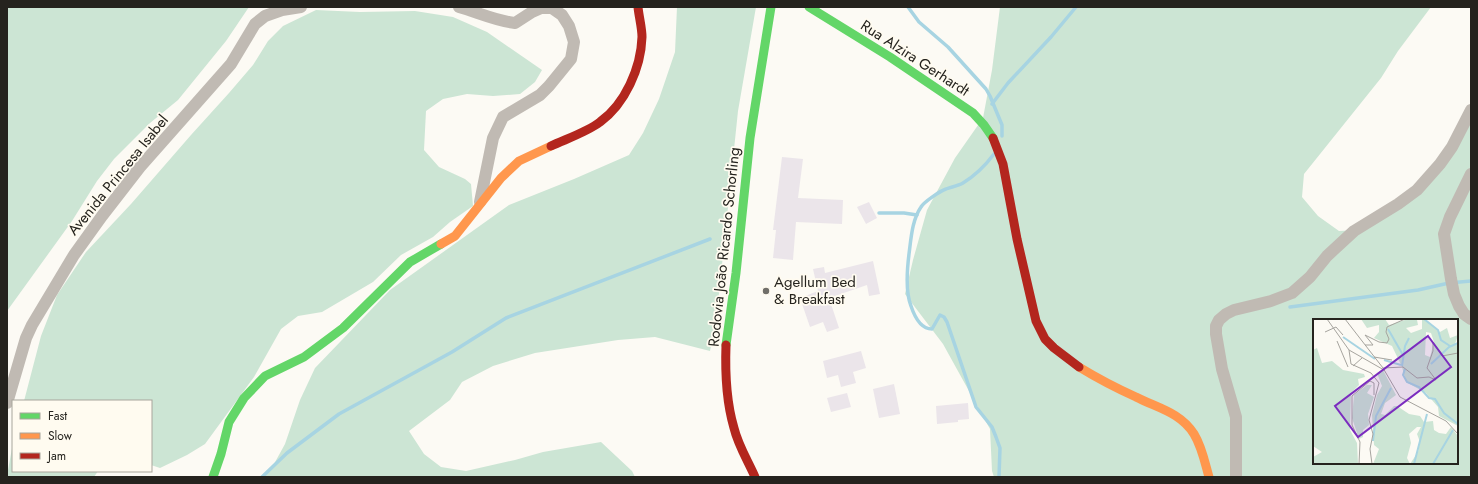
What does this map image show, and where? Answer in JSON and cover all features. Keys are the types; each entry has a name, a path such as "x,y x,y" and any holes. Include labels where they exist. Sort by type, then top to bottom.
{"street":[{"name":"Avenida Princesa Isabel","path":"7,403 26,338 32,325 74,255 102,216 140,167 231,64 255,24 265,16 282,10 301,7"},
{"path":"459,7 501,21 514,23 541,8 552,8 562,15 569,26 574,42 571,59 549,86 540,95 503,117 494,138 480,203"},
{"path":"213,477 221,454 229,422 244,398 265,376 304,357 343,328 410,262 455,236 501,178 519,161 599,123 613,112 623,99 631,83 638,60 642,37 638,7"},
{"path":"765,7 770,12"},
{"name":"Rua Alzira Gerhardt","path":"809,7 890,57 973,113 983,123 994,139 1002,156 1014,225 1036,323 1045,339 1059,353 1090,373 1148,403 1166,409 1181,420 1196,439 1209,477"},
{"name":"Rodovia João Ricardo Schorling","path":"755,477 734,430 728,405 725,368 726,343 736,273 750,138 770,12"},
{"path":"1236,477 1236,417 1222,369 1218,348 1216,326 1219,320 1234,310 1271,301 1292,293 1310,277 1327,256 1354,230 1398,204 1417,190 1440,164 1452,147 1471,110"},
{"path":"1471,174 1450,217 1444,234 1450,279 1454,294 1464,314 1471,319"}],"green space":[{"path":"7,7 249,7 226,41 178,100 150,123 114,159 97,181 72,221 7,311"},
{"path":"677,7 756,7 738,111 716,322 710,351 655,337 618,340 535,353 493,366 462,382 450,400 409,431 424,454 441,467 466,471 543,452 601,442 632,471 635,477 263,477 274,464 285,444 300,400 315,368 390,290 509,205 629,155 643,133 659,99 675,52"},
{"path":"1000,7 1431,7 1398,51 1381,78 1304,174 1302,197 1318,216 1339,231 1358,230 1430,178 1471,112 1471,477 994,477 992,471 990,429 943,344 905,294 927,210 955,158 983,118 992,70"},
{"path":"316,10 360,12 415,11 453,17 487,32 542,70 535,82 520,94 493,96 467,94 443,99 426,111 424,150 439,167 465,179 471,184 473,206 450,222 433,237 401,255 373,282 322,312 298,316 281,329 254,377 205,444 187,455 160,468 152,465 152,400 24,400 41,336 57,295 86,252 131,204 229,93 253,65 268,41 283,26"},
{"path":"12,448 12,472 97,472 94,477 8,477"}],"building":[{"path":"782,157 803,159 798,198 843,200 842,224 796,222 793,260 773,258 776,230 773,230"},
{"path":"869,202 877,218 866,224 857,207"},
{"path":"873,261 880,294 869,296 867,285 829,298 839,328 827,332 823,322 810,327 800,298 818,291 813,269 824,267 825,273"},
{"path":"861,351 866,368 853,372 856,383 841,387 838,375 827,378 823,361"},
{"path":"894,384 900,414 879,418 873,389"},
{"path":"847,393 851,407 831,412 827,398"},
{"path":"968,403 969,419 958,420 958,422 937,424 936,406"}],"waterway":[{"path":"908,7 919,22 948,47 986,89 1002,125 1002,136"},
{"path":"992,104 1008,83 1051,37 1076,7"},
{"path":"994,154 972,177 961,184 940,192 921,207 912,230 907,280 909,300 918,321 924,327 932,329 940,315 944,317 947,322 976,407 992,427 1000,448 999,477"},
{"path":"879,213 904,213 917,215"},
{"path":"262,477 287,453 339,414 452,352 506,318 710,239"},
{"path":"1290,307 1418,290 1449,283 1471,281"}],"traffic: fast":[{"path":"726,345 736,273 750,138 771,7"},
{"path":"809,7 890,57 973,113 993,138"},
{"path":"213,477 221,454 229,422 244,398 265,376 304,357 343,328 410,262 441,244"}],"traffic: slow":[{"path":"441,244 455,236 501,178 519,161 551,146"},
{"path":"1079,367 1144,401 1168,411 1182,420 1197,439 1209,477"}],"traffic: jam":[{"path":"551,146 595,126 609,114 624,95 635,73 641,49 642,34 638,7"},
{"path":"993,138 1003,164 1017,239 1036,321 1045,339 1054,348 1079,367"},
{"path":"726,345 727,387 731,418 738,441 755,477"}],"place":[{"name":"Agellum Bed & Breakfast","path":"766,291"}]}
